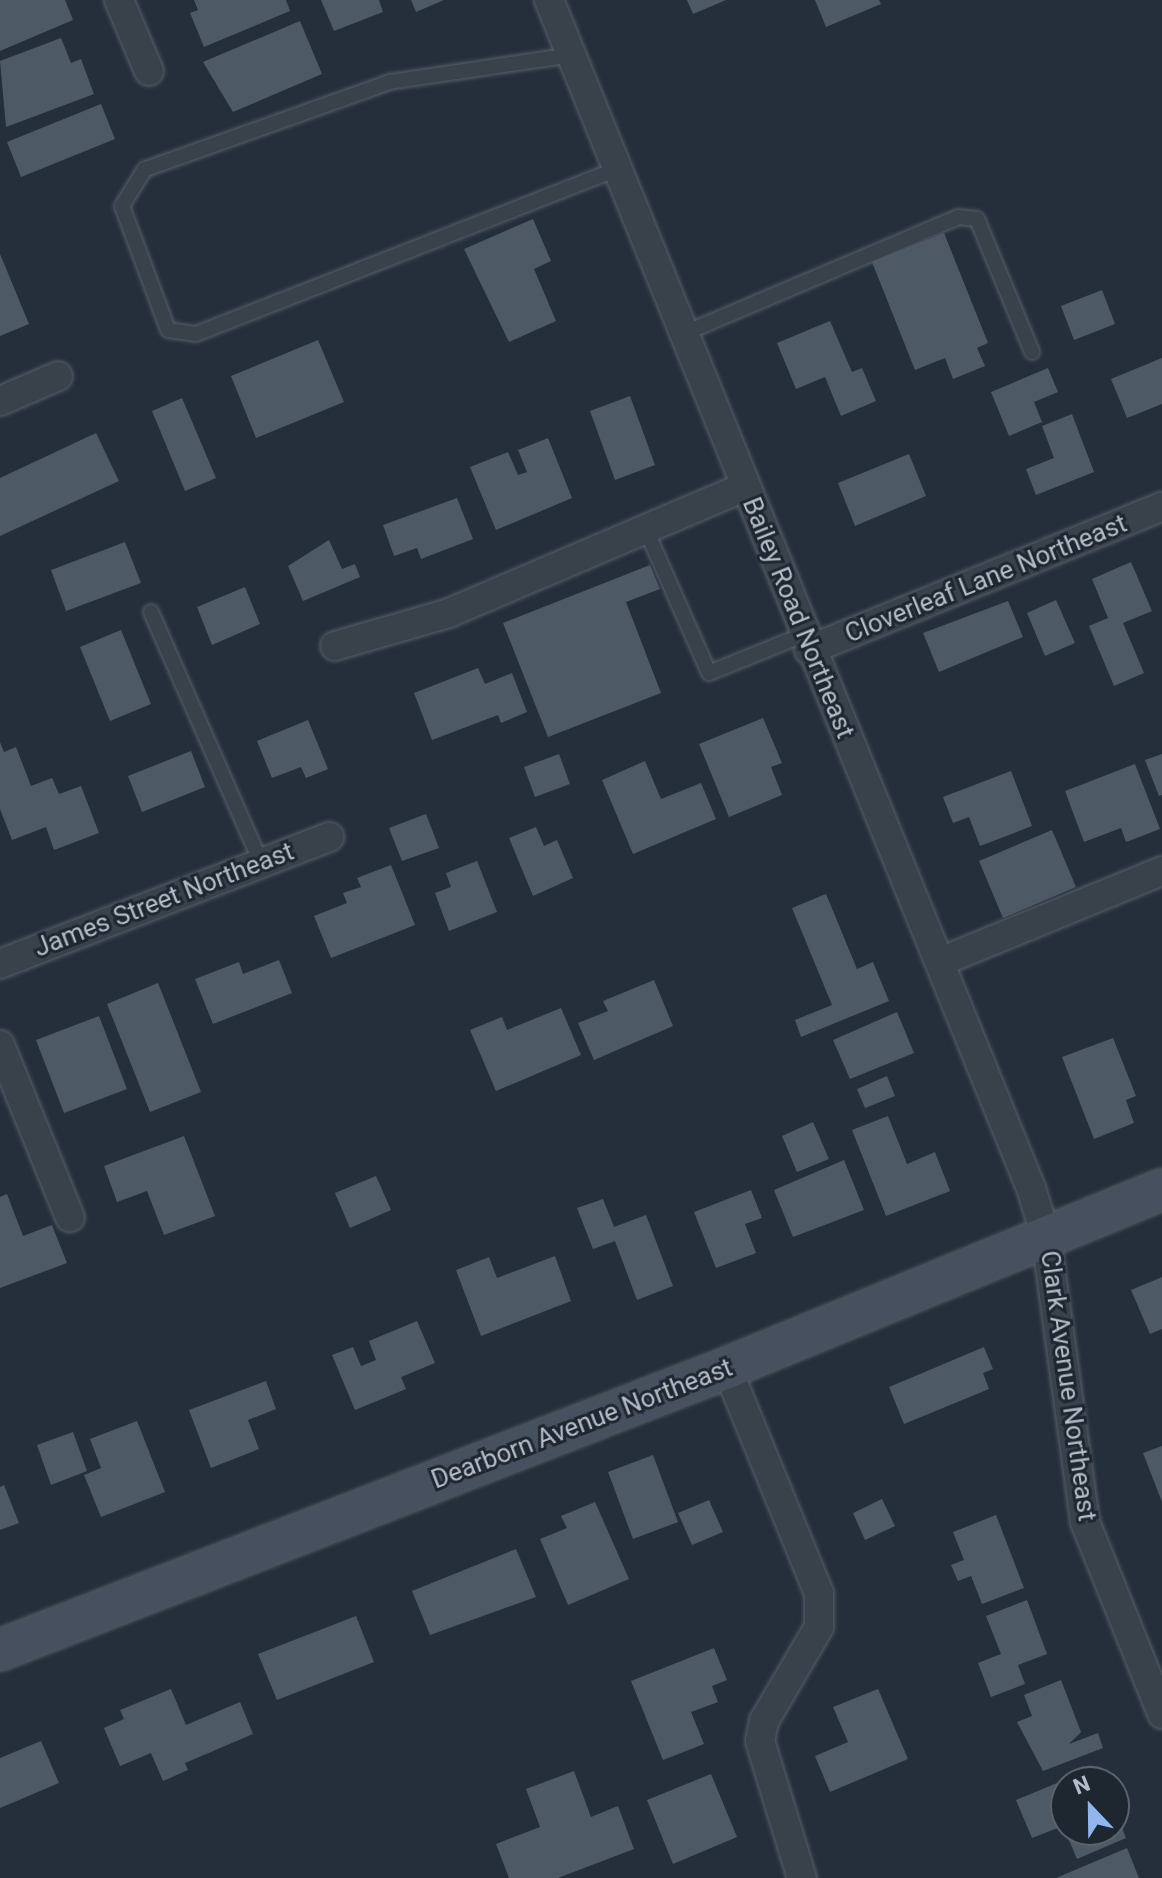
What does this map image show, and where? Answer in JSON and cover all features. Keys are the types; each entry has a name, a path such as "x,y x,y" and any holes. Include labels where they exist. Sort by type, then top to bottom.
{"street":[{"path":"119,0 149,71"},
{"name":"Bailey Road Northeast","path":"549,0 685,333 806,642 940,962 1046,1237"},
{"path":"0,401 58,376"},
{"path":"335,646 405,621 449,613 745,487"},
{"name":"Cloverleaf Lane Northeast","path":"806,642 1162,507"},
{"name":"James Street Northeast","path":"0,964 329,837"},
{"path":"940,962 1162,871"},
{"path":"0,1045 70,1217"},
{"name":"Dearborn Avenue Northeast","path":"0,1650 727,1368 1162,1190"},
{"name":"Clark Avenue Northeast","path":"1046,1237 1085,1522 1162,1714"},
{"path":"727,1368 819,1593 819,1627 764,1721 760,1741 761,1763 804,1877"}],"lane":[{"path":"572,55 390,82 145,169 122,206 168,330 196,334 618,169"},
{"path":"685,333 958,217 977,219 1032,352"},
{"path":"646,530 709,673 806,642"},
{"path":"151,612 261,863"}],"building":[{"path":"0,0 65,0 73,20 0,51"},
{"path":"194,0 286,0 290,11 204,47 190,13 198,10"},
{"path":"321,0 379,0 383,12 334,31"},
{"path":"411,0 444,0 416,12"},
{"path":"687,0 726,0 693,14"},
{"path":"815,0 879,0 881,4 826,27"},
{"path":"300,21 322,74 233,112 203,62"},
{"path":"61,38 71,63 81,59 94,94 6,127 0,61"},
{"path":"101,104 115,139 21,177 7,142"},
{"path":"533,219 551,261 534,269 556,321 509,342 464,249"},
{"path":"944,233 988,343 977,348 985,366 953,379 945,358 915,370 872,262"},
{"path":"0,254 29,324 0,336"},
{"path":"1102,290 1115,324 1074,340 1061,306"},
{"path":"830,321 852,372 862,368 876,401 841,416 825,377 796,389 777,343"},
{"path":"318,340 344,402 256,438 231,376"},
{"path":"1162,358 1162,404 1127,418 1111,379"},
{"path":"1048,368 1058,392 1034,402 1042,422 1009,436 991,392"},
{"path":"630,396 655,465 615,480 590,411"},
{"path":"182,398 216,478 185,491 152,411"},
{"path":"1072,414 1094,472 1036,495 1026,469 1054,458 1042,426"},
{"path":"96,433 119,481 0,536 0,478"},
{"path":"548,438 572,498 496,530 470,467 508,452 518,475 527,472 518,450"},
{"path":"909,454 926,496 855,526 838,483"},
{"path":"457,498 473,539 421,559 417,548 394,556 383,525"},
{"path":"329,540 342,569 355,564 360,577 303,601 288,566"},
{"path":"125,542 141,583 66,611 51,570"},
{"path":"1131,562 1152,611 1123,623 1144,673 1114,686 1089,626 1108,618 1092,579"},
{"path":"650,565 660,589 626,602 661,693 548,737 503,623"},
{"path":"245,587 260,624 212,645 197,607"},
{"path":"1056,600 1075,643 1045,656 1027,613"},
{"path":"1008,601 1023,637 939,672 923,633"},
{"path":"121,630 151,704 110,721 80,647"},
{"path":"478,668 485,684 512,673 527,712 501,723 498,715 432,740 414,693"},
{"path":"763,718 782,763 771,767 782,795 729,817 699,744"},
{"path":"308,720 328,769 306,778 301,767 272,778 257,741"},
{"path":"0,742 4,752 16,747 31,786 52,778 59,794 81,786 99,833 54,850 46,827 12,840 0,809"},
{"path":"191,751 205,787 142,812 128,776"},
{"path":"559,754 570,784 535,797 524,767"},
{"path":"1162,754 1162,795 1159,796 1145,760"},
{"path":"645,761 661,799 701,783 716,819 633,854 602,780"},
{"path":"1135,764 1160,829 1126,842 1121,828 1084,842 1065,791"},
{"path":"1011,771 1032,826 980,846 969,817 953,823 943,797"},
{"path":"426,814 439,848 402,861 389,828"},
{"path":"536,827 544,846 557,840 573,878 533,896 509,838"},
{"path":"1052,830 1076,887 1003,918 979,861"},
{"path":"477,861 497,912 449,931 435,893 451,887 446,873"},
{"path":"391,865 415,925 331,958 314,916 347,903 343,893 361,887 357,878"},
{"path":"826,894 857,969 873,962 889,1001 801,1037 795,1020 832,1005 792,908"},
{"path":"279,960 292,993 213,1024 195,979 239,962 243,974"},
{"path":"654,980 673,1026 594,1060 578,1023 608,1011 603,1001"},
{"path":"158,983 201,1092 150,1112 107,1004"},
{"path":"561,1008 581,1055 496,1091 470,1030 502,1017 507,1030"},
{"path":"897,1012 914,1053 850,1079 833,1040"},
{"path":"99,1016 127,1089 64,1113 36,1040"},
{"path":"1113,1038 1136,1096 1126,1100 1134,1123 1094,1139 1062,1057"},
{"path":"887,1076 895,1096 865,1108 857,1089"},
{"path":"888,1116 907,1164 935,1152 950,1191 886,1216 852,1130"},
{"path":"813,1122 829,1159 797,1172 782,1136"},
{"path":"184,1136 215,1216 164,1235 147,1191 117,1202 104,1166"},
{"path":"844,1160 864,1210 793,1237 774,1190"},
{"path":"376,1176 391,1210 350,1228 335,1193"},
{"path":"751,1190 762,1218 745,1224 756,1253 716,1268 694,1212"},
{"path":"7,1194 23,1236 52,1225 67,1263 0,1288 0,1197"},
{"path":"603,1199 614,1227 646,1215 673,1286 637,1300 615,1241 593,1249 577,1208"},
{"path":"555,1256 571,1301 481,1336 456,1270 489,1257 497,1278"},
{"path":"1162,1277 1162,1329 1150,1334 1131,1290"},
{"path":"417,1321 435,1363 401,1377 406,1389 355,1410 332,1355 353,1347 361,1366 376,1360 369,1341"},
{"path":"984,1347 993,1369 983,1373 989,1389 904,1424 889,1387"},
{"path":"266,1381 276,1409 248,1420 259,1449 211,1468 189,1410"},
{"path":"137,1421 165,1492 101,1517 84,1475 101,1468 90,1439"},
{"path":"73,1432 87,1471 51,1485 37,1445"},
{"path":"1162,1446 1162,1502 1143,1453"},
{"path":"653,1455 678,1522 633,1539 608,1472"},
{"path":"4,1485 19,1523 0,1530 0,1487"},
{"path":"882,1499 895,1526 865,1540 853,1513"},
{"path":"709,1500 723,1532 692,1545 678,1513"},
{"path":"595,1502 629,1579 568,1605 540,1539 567,1528 561,1516"},
{"path":"996,1515 1024,1588 982,1604 971,1576 958,1581 951,1565 964,1560 953,1532"},
{"path":"516,1549 536,1597 430,1635 412,1591"},
{"path":"1027,1600 1047,1654 1018,1665 1025,1684 991,1697 978,1663 1001,1654 986,1616"},
{"path":"356,1616 374,1662 277,1700 258,1654"},
{"path":"714,1648 727,1680 712,1686 718,1702 691,1712 704,1744 663,1760 631,1681"},
{"path":"1061,1680 1081,1732 1069,1744 1098,1733 1103,1748 1043,1771 1017,1722 1032,1716 1024,1695"},
{"path":"171,1689 186,1725 240,1702 253,1734 185,1763 188,1770 163,1781 151,1753 120,1766 104,1728 124,1719 120,1710"},
{"path":"878,1689 908,1759 830,1792 815,1756 848,1742 833,1707"},
{"path":"41,1741 59,1783 0,1808 0,1758"},
{"path":"574,1771 591,1817 618,1806 634,1849 558,1878 509,1878 496,1844 540,1827 526,1789"},
{"path":"711,1774 737,1837 673,1864 647,1800"},
{"path":"1050,1786 1050,1831 1032,1838 1016,1800"},
{"path":"1071,1846 1107,1846 1077,1859"},
{"path":"1127,1848 1139,1878 1056,1878"}]}
